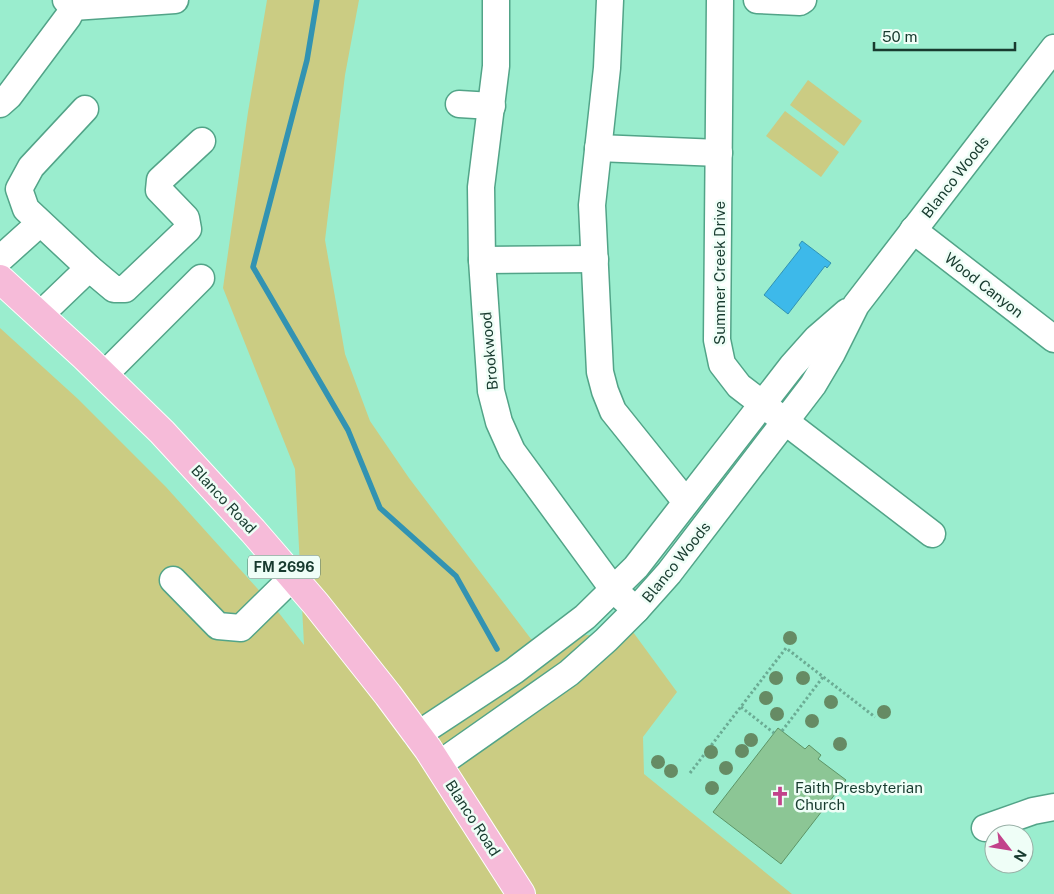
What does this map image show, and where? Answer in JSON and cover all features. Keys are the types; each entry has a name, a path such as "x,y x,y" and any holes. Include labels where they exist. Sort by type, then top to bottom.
{"main road":[{"name":"Blanco Road","path":"0,279 162,432 293,577 417,735 521,894"}],"street":[{"path":"3,96 68,17 70,4 175,0"},
{"name":"Brookwood","path":"496,0 496,66 482,187 482,260 490,391 499,422 512,451 613,589 636,610"},
{"path":"610,0 607,68 592,205 600,372 614,411 686,502"},
{"name":"Summer Creek Drive","path":"720,0 717,340 722,364 739,386 932,534"},
{"path":"757,0 800,2 804,0"},
{"name":"Blanco Woods","path":"438,765 569,673 636,610 669,573 813,385 856,306 1054,48"},
{"path":"459,104 492,106"},
{"path":"85,109 31,167 19,189 26,210 114,289 125,288 188,228 186,218 159,190 160,180 202,141"},
{"path":"598,148 719,153"},
{"path":"0,259 40,223"},
{"name":"Wood Canyon","path":"913,230 1054,339"},
{"path":"482,260 595,259"},
{"path":"40,315 89,268"},
{"path":"104,376 201,278"},
{"name":"Blanco Woods","path":"417,735 514,671 585,617 636,567 792,366 817,338 856,306"},
{"path":"173,580 218,626 241,628 293,577"},
{"path":"996,824 1034,811 1054,807"}],"path":[{"path":"690,773 786,648 875,717"},
{"path":"782,731 823,677"},
{"path":"741,707 774,733"}],"green space":[{"path":"267,0 359,0 345,75 325,240 345,354 370,421 409,478 531,639 633,632 677,692 643,737 644,774 792,894 0,894 0,328 78,399 166,487 275,608 304,645 295,469 223,288 248,112"},
{"path":"808,80 862,121 844,146 790,105"},
{"path":"785,111 839,152 821,177 766,136"}],"water":[{"path":"802,241 831,263 827,268 825,266 788,314 764,295 801,248 799,245"}],"building":[{"name":"Faith Presbyterian Church","path":"778,728 805,749 809,745 821,755 818,759 846,780 781,864 713,812"}],"waterway":[{"path":"317,0 307,60 253,267 348,430 380,508 456,576 497,649"}],"place":[{"name":"Faith Presbyterian Church","path":"780,796"}]}
